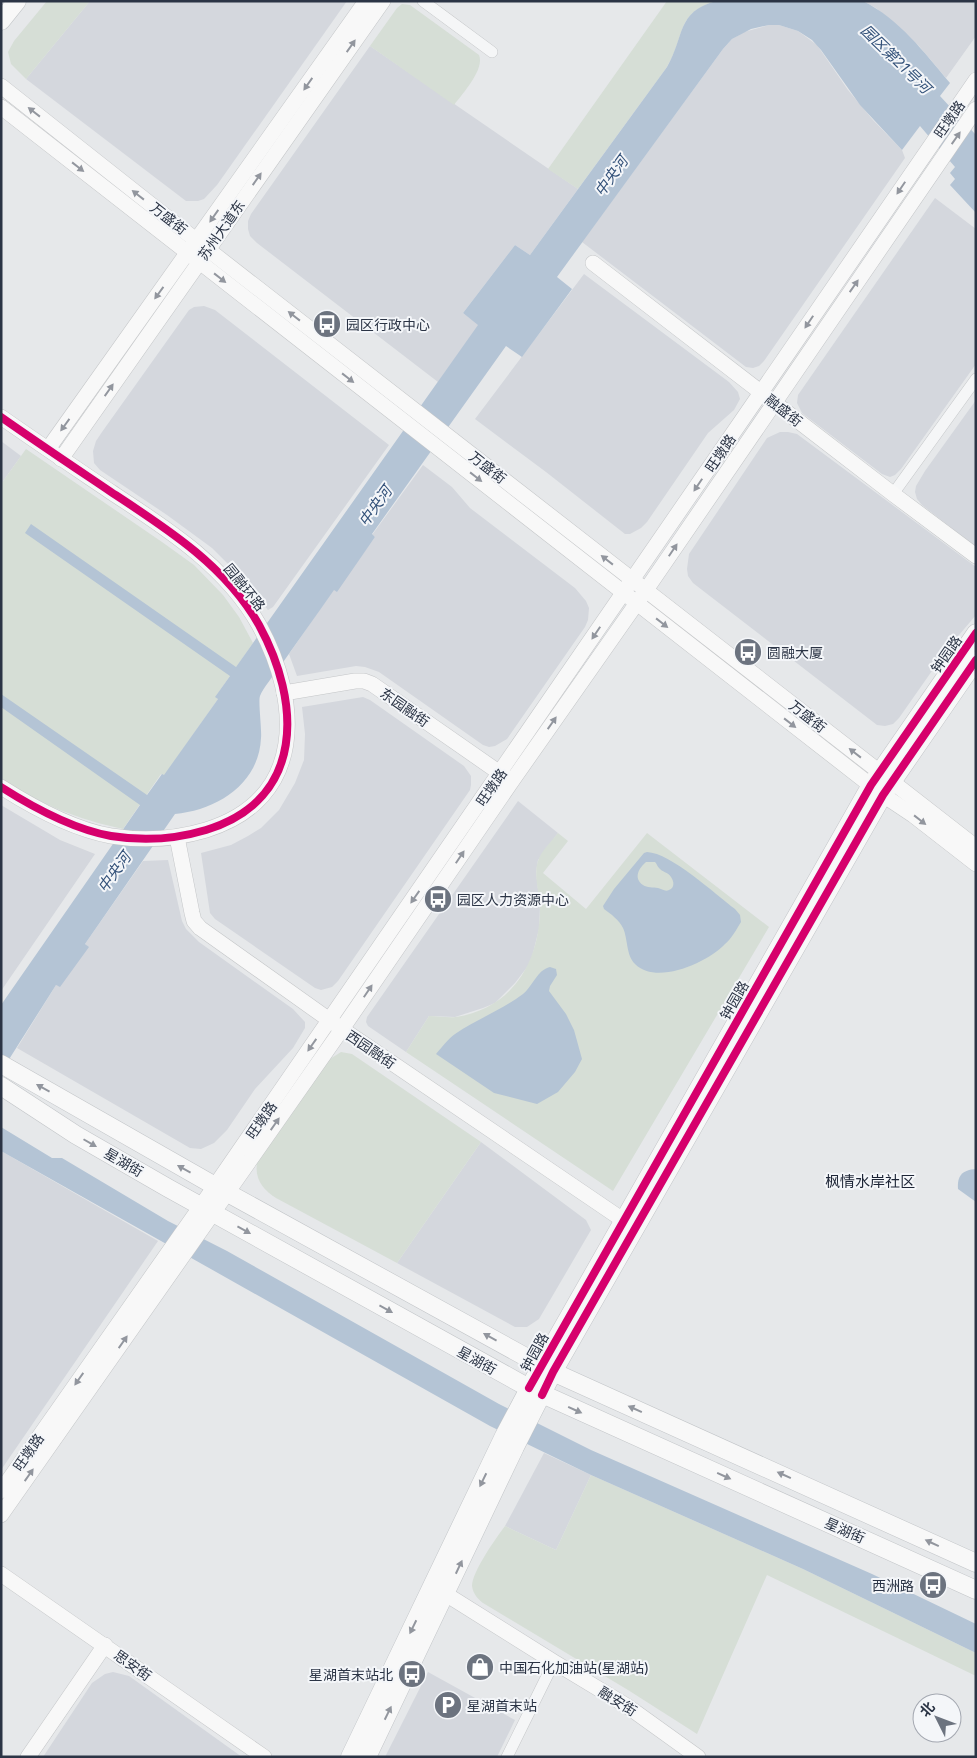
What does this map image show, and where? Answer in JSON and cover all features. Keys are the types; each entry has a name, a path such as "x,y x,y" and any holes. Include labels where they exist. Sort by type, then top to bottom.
{"main road":[{"path":"1,20 17,1"},
{"name":"苏州大道东","path":"61,459 366,1"},
{"name":"苏州大道东","path":"48,449 198,251 383,1"},
{"name":"旺墩路","path":"1,1515 173,1258 506,777 624,593 976,80"},
{"name":"万盛街","path":"1,86 198,251"},
{"name":"万盛街","path":"1,107 198,251 442,441 646,590 881,783 913,815 976,864"},
{"name":"旺墩路","path":"506,777 646,590 973,113"},
{"name":"融盛街","path":"593,262 976,556"},
{"name":"园融环路","path":"1,418 196,552 240,596 258,624 273,657 283,689 287,733 285,750 278,773 267,791 251,808 232,821 198,833 170,838 110,836 57,818 1,788"},
{"name":"万盛街","path":"442,441 636,603 881,783 976,848"},
{"name":"钟园路","path":"547,1369 624,1220 881,783 976,633"},
{"name":"钟园路","path":"367,1757 439,1590 524,1411 547,1369 881,783 976,660"},
{"name":"东园融街","path":"283,689 355,681 364,681 372,684 506,777"},
{"name":"西园融街","path":"170,838 194,921 200,928 336,1025 624,1220"},
{"name":"星湖街","path":"8,1068 221,1189 547,1369 976,1563"},
{"name":"星湖街","path":"3,1088 76,1135 206,1210 535,1391 976,1590"},
{"name":"旺墩路","path":"1,1490 173,1258"},
{"name":"思安街","path":"1,1574 264,1757"},
{"name":"钟园路","path":"350,1757 439,1590"},
{"name":"融安街","path":"439,1590 627,1706 698,1757"},
{"path":"28,1757 105,1645"}],"street":[{"path":"423,1 492,52"},
{"path":"893,494 976,378"},
{"path":"507,1757 554,1662"}],"shaded area":[{"path":"47,1 90,1 26,79 11,64 8,52 14,41"},
{"path":"90,1 347,1 217,185 204,199 186,201 26,79"},
{"path":"667,1 716,1 703,6 687,19 667,67 578,189 548,169"},
{"path":"863,1 976,1 976,36 946,78 919,46 876,8"},
{"path":"402,4 410,5 479,55 480,61 476,74 454,105 370,46 397,8"},
{"path":"769,25 779,25 798,31 817,45 848,90 902,150 905,158 764,361 759,366 753,368 746,367 582,242 723,49 732,39 744,32"},
{"path":"370,46 578,189 530,255 515,245 463,313 479,325 438,382 257,243 250,236 248,229 248,221 251,214"},
{"path":"935,198 976,229 976,364 901,469 890,477 882,474 802,413 797,403 798,395"},
{"path":"584,274 729,382 738,392 740,399 734,410 708,433 647,522 630,534 625,534 475,419"},
{"path":"204,306 215,310 389,445 273,607 268,610 238,574 212,548 100,470 94,463 93,451 96,441 102,432 189,310 194,307"},
{"path":"976,400 976,547 922,505 917,499 915,492 916,486 925,471"},
{"name":"圆融大厦","path":"780,432 797,434 976,567 976,615 948,648 893,724 877,725 693,583 688,576 689,554 767,438"},
{"path":"1,441 21,456 1,484"},
{"path":"26,449 194,565 223,595 239,617 253,643 216,696 218,699 164,776 161,774 123,829 90,821 60,810 30,796 1,778 1,484"},
{"path":"423,465 452,487 470,508 575,588 586,601 589,608 585,627 507,739 495,746 483,745 379,672 356,666 297,676 289,654 334,589 336,591 375,537 372,535"},
{"path":"363,697 464,766 471,776 471,785 470,790 338,981 332,987 321,990 315,988 215,919 210,913 201,853 231,845 248,836 261,828 279,810 295,783 304,760 305,734 302,707"},
{"path":"518,801 558,833 538,860 536,872 540,907 539,929 528,966 515,983 495,1003 455,1017 429,1016 406,1052 368,1026 366,1022 367,1017"},
{"path":"1,805 60,840 95,854 1,991"},
{"path":"558,833 568,841 543,873 586,909 647,833 769,927 613,1191 406,1052 429,1016 456,1017 476,1012 493,1004 519,980 528,965 538,929 540,904 536,873 539,857"},
{"path":"168,860 182,921 186,929 199,942 293,1009 305,1022 305,1028 293,1048 255,1089 227,1130 214,1143 201,1149 190,1148 17,1048 56,985 59,986 88,947 85,944 143,861"},
{"path":"341,1052 352,1054 481,1142 397,1263 276,1198 267,1191 258,1177 258,1159 330,1059"},
{"path":"481,1142 586,1220 591,1230 539,1319 527,1327 515,1327 397,1263"},
{"path":"1,1151 158,1241 1,1470"},
{"path":"544,1453 591,1475 556,1550 505,1526"},
{"path":"591,1475 803,1569 976,1653 976,1676 767,1575 697,1734 628,1690 483,1603 473,1591 472,1586 476,1572 505,1526 556,1550"},
{"path":"113,1672 129,1676 242,1757 43,1757 92,1683 105,1674"},
{"path":"428,1672 515,1720 497,1757 385,1757"}],"water":[{"path":"716,1 863,1 888,17 910,37 950,83 940,96 976,135 976,213 950,185 955,179 950,173 955,167 920,126 902,150 860,105 812,40 798,31 779,25 751,29 732,39 557,277 572,289 522,357 506,346 372,534 375,537 337,592 334,590 264,689 260,696 261,734 258,754 253,769 233,792 220,800 206,807 175,814 85,944 89,947 60,987 56,985 1,1072 1,1005 140,805 1,707 1,694 147,795 162,774 164,775 218,699 215,697 230,676 25,533 31,524 236,667 478,325 463,313 515,245 530,255 667,67 688,19 703,6"},
{"path":"644,853 657,854 668,859 705,885 740,915 741,922 736,931 727,942 707,958 682,969 656,973 644,970 632,960 623,928 603,906 614,889","holes":["646,862 655,862 672,879 671,889 666,891 648,887 638,879 641,867"]},
{"path":"550,967 556,969 557,975 549,991 566,1014 574,1030 582,1059 575,1072 558,1092 537,1104 494,1093 436,1054 455,1034 523,994 542,971"},
{"path":"1,1127 52,1158 62,1158 168,1221 227,1251 499,1404 591,1450 872,1574 976,1624 976,1653 803,1569 591,1475 490,1426 1,1151"},
{"path":"976,1169 976,1202 958,1189 958,1181 964,1172"}],"cycle path":[{"path":"1,417 173,534 212,566 230,584 259,625 273,655 282,685 287,716 286,745 278,772 262,796 239,815 195,833 147,839 123,838 96,833 54,817 1,787"},
{"path":"529,1388 871,785 976,633"},
{"path":"542,1395 553,1372 883,795 976,660"}],"place":[{"name":"园区行政中心","path":"327,324"},
{"name":"圆融大厦","path":"748,652"},
{"name":"园区人力资源中心","path":"438,899"},
{"name":"西洲路","path":"933,1585"},
{"name":"中国石化加油站(星湖站)","path":"480,1667"},
{"name":"星湖首末站北","path":"412,1674"},
{"name":"星湖首末站","path":"448,1705"}],"district":[{"name":"枫情水岸社区","path":"870,1181"}],"water label":[{"name":"园区第21号河","path":"896,59"},
{"name":"中央河","path":"611,176"},
{"name":"中央河","path":"375,506"},
{"name":"中央河","path":"114,872"}]}
